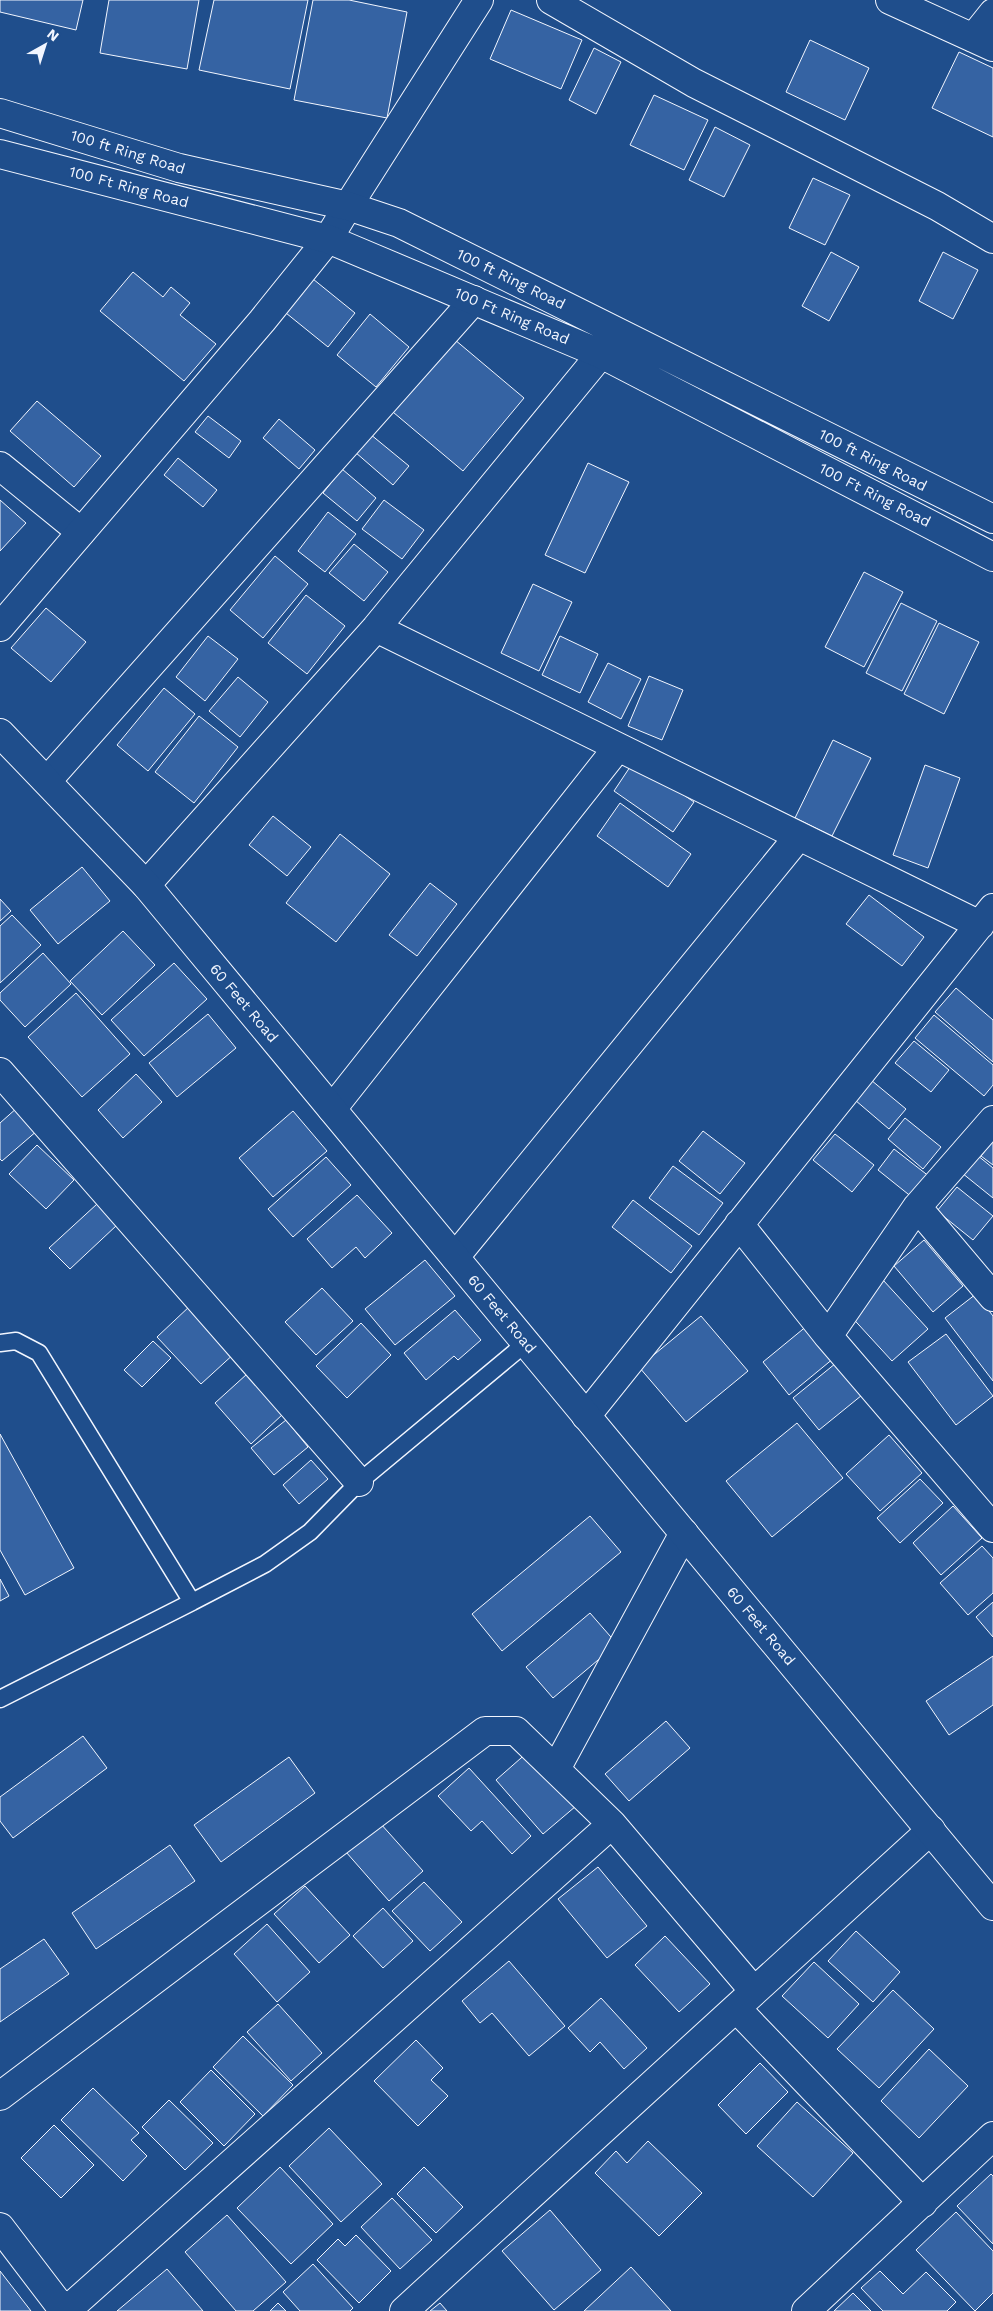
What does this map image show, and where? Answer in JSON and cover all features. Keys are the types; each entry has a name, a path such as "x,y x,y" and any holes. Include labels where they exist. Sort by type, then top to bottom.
{"street":[{"path":"0,627 255,329 328,239 478,0"},
{"path":"551,0 694,83 937,206 993,239"},
{"path":"890,0 983,42 993,13"},
{"name":"100 ft Ring Road","path":"0,113 179,168 348,206 399,223 993,519"},
{"name":"100 Ft Ring Road","path":"0,154 328,239 601,354 993,557"},
{"path":"47,781 474,300"},
{"path":"146,885 376,628 601,354"},
{"path":"0,466 81,532"},
{"path":"376,628 800,836 986,917 586,1416"},
{"name":"60 Feet Road","path":"0,733 146,885 993,1906"},
{"path":"332,1109 618,747"},
{"path":"454,1257 800,836"},
{"path":"0,1072 359,1482"},
{"path":"828,1336 917,1207 993,1120"},
{"path":"917,1207 993,1297"},
{"path":"739,1224 828,1336 993,1528"},
{"path":"556,1769 684,1533"},
{"path":"0,2096 485,1731 516,1731 612,1824 745,2000 923,2202"},
{"path":"0,2227 65,2311 612,1824"},
{"path":"404,2311 930,1830"},
{"path":"806,2311 993,2136"}],"lane":[{"path":"0,1343 16,1342 38,1353 192,1602"},
{"path":"0,1699 265,1564 310,1532 359,1482 526,1343"}],"building":[{"path":"0,0 83,0 76,30 0,12"},
{"path":"109,0 199,0 187,69 100,53"},
{"path":"214,0 308,0 290,89 199,70"},
{"path":"313,0 349,0 407,12 387,118 294,100"},
{"path":"511,10 582,40 561,89 490,59"},
{"path":"810,40 869,68 845,120 786,92"},
{"path":"594,48 621,62 596,114 569,100"},
{"path":"959,52 993,68 993,137 932,108"},
{"path":"654,95 708,120 684,170 630,145"},
{"path":"715,127 750,145 724,197 689,180"},
{"path":"813,178 850,195 825,245 789,228"},
{"path":"831,252 859,267 829,321 802,306"},
{"path":"943,252 978,270 953,319 919,301"},
{"path":"133,272 163,297 171,287 190,303 180,315 216,344 184,381 100,311"},
{"path":"313,279 355,313 328,347 286,313"},
{"path":"370,314 409,347 376,387 337,355"},
{"path":"448,334 524,398 463,471 387,407"},
{"path":"37,401 101,456 74,487 10,431"},
{"path":"208,416 241,441 229,458 195,432"},
{"path":"279,419 315,450 299,469 263,438"},
{"path":"370,434 409,466 393,485 355,452"},
{"path":"178,458 217,490 203,507 164,475"},
{"path":"588,463 629,482 585,573 545,555"},
{"path":"342,469 376,498 357,521 323,493"},
{"path":"0,500 26,523 0,551"},
{"path":"384,500 424,530 402,559 362,529"},
{"path":"328,512 356,534 325,572 298,551"},
{"path":"354,544 388,572 364,601 329,573"},
{"path":"275,556 308,584 263,638 230,610"},
{"path":"864,572 903,592 864,667 825,647"},
{"path":"533,584 572,602 539,671 501,653"},
{"path":"306,595 345,626 307,674 268,643"},
{"path":"901,603 937,621 902,691 866,673"},
{"path":"46,608 86,642 51,682 11,648"},
{"path":"939,623 979,642 944,714 904,694"},
{"path":"208,636 238,659 205,701 176,677"},
{"path":"560,636 598,654 580,693 542,675"},
{"path":"608,663 641,679 621,719 588,702"},
{"path":"649,676 683,690 662,740 628,726"},
{"path":"238,677 268,702 240,737 209,711"},
{"path":"164,688 195,714 148,771 117,745"},
{"path":"199,716 238,747 194,803 155,772"},
{"path":"833,740 871,758 832,836 795,818"},
{"path":"634,761 694,802 673,832 614,791"},
{"path":"925,765 960,778 928,868 893,855"},
{"path":"620,803 691,854 668,887 597,836"},
{"path":"273,816 311,847 287,876 249,845"},
{"path":"340,834 390,874 336,942 286,903"},
{"path":"82,867 110,901 58,944 30,910"},
{"path":"430,883 457,904 417,956 389,935"},
{"path":"869,895 924,937 902,966 846,924"},
{"path":"0,899 11,911 0,921"},
{"path":"12,915 41,945 0,983 0,926"},
{"path":"123,931 155,965 102,1015 70,981"},
{"path":"43,953 71,984 25,1027 0,1000 0,993"},
{"path":"174,963 207,999 144,1056 111,1020"},
{"path":"956,988 993,1020 993,1062 935,1012"},
{"path":"76,993 130,1054 82,1097 28,1037"},
{"path":"208,1014 236,1048 177,1097 149,1063"},
{"path":"934,1015 993,1065 993,1085 984,1096 915,1038"},
{"path":"914,1041 949,1070 931,1092 895,1063"},
{"path":"136,1074 162,1102 123,1138 98,1110"},
{"path":"871,1080 906,1109 889,1129 855,1100"},
{"path":"18,1107 38,1130 2,1161 0,1159 0,1123"},
{"path":"293,1111 327,1151 273,1197 239,1158"},
{"path":"905,1118 941,1147 923,1169 888,1139"},
{"path":"703,1131 745,1163 720,1194 679,1161"},
{"path":"835,1134 874,1165 852,1192 813,1160"},
{"path":"993,1141 993,1165 981,1156"},
{"path":"37,1145 74,1180 46,1209 9,1174"},
{"path":"894,1149 930,1177 913,1198 878,1170"},
{"path":"977,1155 993,1168 993,1198 962,1173"},
{"path":"326,1157 351,1185 293,1237 268,1209"},
{"path":"673,1166 723,1203 699,1235 649,1198"},
{"path":"957,1187 993,1216 973,1240 937,1211"},
{"path":"357,1195 392,1233 365,1258 356,1247 332,1268 307,1239"},
{"path":"633,1200 692,1246 671,1273 612,1227"},
{"path":"97,1204 117,1225 70,1269 49,1248"},
{"path":"924,1240 963,1286 933,1312 894,1266"},
{"path":"425,1260 455,1296 395,1345 365,1309"},
{"path":"883,1280 928,1329 892,1361 847,1312"},
{"path":"322,1288 353,1321 316,1355 285,1322"},
{"path":"976,1294 993,1316 993,1381 945,1318"},
{"path":"191,1305 236,1352 201,1384 157,1337"},
{"path":"455,1310 481,1340 458,1360 454,1356 426,1380 404,1353"},
{"path":"701,1316 748,1371 686,1422 639,1367"},
{"path":"361,1323 391,1355 347,1398 316,1366"},
{"path":"808,1325 834,1358 789,1395 763,1362"},
{"path":"946,1334 993,1396 956,1425 908,1362"},
{"path":"153,1341 171,1358 142,1387 124,1370"},
{"path":"841,1359 867,1391 819,1430 793,1398"},
{"path":"247,1374 283,1414 251,1444 215,1403"},
{"path":"286,1420 308,1447 274,1475 251,1448"},
{"path":"797,1423 843,1478 772,1537 726,1481"},
{"path":"0,1434 74,1568 25,1595 0,1550"},
{"path":"889,1435 922,1473 880,1511 846,1474"},
{"path":"311,1460 328,1479 299,1504 283,1485"},
{"path":"920,1479 943,1503 900,1543 877,1518"},
{"path":"953,1506 982,1538 941,1575 913,1543"},
{"path":"590,1516 621,1552 502,1651 472,1614"},
{"path":"982,1546 993,1558 993,1593 968,1615 940,1583"},
{"path":"0,1579 9,1596 0,1601"},
{"path":"993,1602 993,1637 976,1617"},
{"path":"590,1613 617,1644 553,1698 526,1667"},
{"path":"993,1656 993,1705 949,1735 926,1701"},
{"path":"666,1721 690,1748 629,1801 605,1774"},
{"path":"83,1736 107,1768 13,1838 0,1821 0,1797"},
{"path":"529,1751 576,1806 543,1834 496,1780"},
{"path":"289,1757 315,1793 221,1862 194,1825"},
{"path":"469,1768 531,1836 512,1854 482,1821 471,1831 438,1796"},
{"path":"380,1823 423,1871 389,1901 346,1852"},
{"path":"170,1845 195,1881 96,1949 72,1913"},
{"path":"598,1867 647,1926 607,1958 558,1899"},
{"path":"424,1882 462,1922 430,1951 392,1911"},
{"path":"305,1886 350,1935 319,1963 274,1914"},
{"path":"383,1908 413,1941 383,1968 353,1936"},
{"path":"267,1924 310,1972 277,2002 234,1954"},
{"path":"856,1931 900,1972 873,2002 828,1961"},
{"path":"665,1936 710,1984 679,2012 635,1965"},
{"path":"44,1939 69,1974 0,2022 0,1969"},
{"path":"509,1961 565,2026 529,2056 492,2013 480,2023 462,2001"},
{"path":"814,1962 859,2004 828,2038 782,1996"},
{"path":"893,1990 934,2029 879,2088 837,2049"},
{"path":"601,1998 647,2048 624,2069 600,2042 590,2052 568,2028"},
{"path":"278,2004 322,2053 291,2081 247,2032"},
{"path":"243,2036 293,2085 263,2116 213,2067"},
{"path":"416,2040 443,2068 431,2080 448,2096 418,2126 374,2081"},
{"path":"929,2049 968,2086 919,2138 881,2101"},
{"path":"760,2063 788,2092 746,2134 718,2105"},
{"path":"211,2070 255,2114 224,2146 180,2102"},
{"path":"93,2088 139,2133 131,2140 147,2156 123,2181 61,2120"},
{"path":"169,2100 213,2143 185,2170 142,2127"},
{"path":"797,2102 853,2153 813,2197 757,2146"},
{"path":"54,2125 94,2165 61,2198 21,2158"},
{"path":"329,2128 382,2184 341,2222 289,2166"},
{"path":"648,2141 702,2193 659,2236 595,2173 616,2151 627,2163"},
{"path":"280,2167 333,2224 291,2264 237,2208"},
{"path":"424,2167 463,2207 436,2233 397,2194"},
{"path":"991,2174 993,2176 993,2244 957,2206"},
{"path":"392,2198 432,2240 400,2269 361,2227"},
{"path":"550,2210 601,2270 554,2310 502,2251"},
{"path":"956,2212 993,2251 993,2293 975,2311 916,2250"},
{"path":"227,2215 286,2282 253,2311 236,2311 185,2252"},
{"path":"356,2235 391,2271 359,2303 317,2260 338,2239 345,2246"},
{"path":"313,2264 353,2308 350,2311 300,2311 283,2292"},
{"path":"631,2267 671,2311 584,2311"},
{"path":"167,2269 203,2311 117,2311"},
{"path":"0,2271 31,2311 0,2311"},
{"path":"880,2271 903,2294 926,2272 956,2302 947,2311 883,2311 861,2288"},
{"path":"853,2293 871,2311 834,2311"},
{"path":"278,2303 286,2311 270,2311"},
{"path":"440,2303 447,2311 430,2311"}]}
